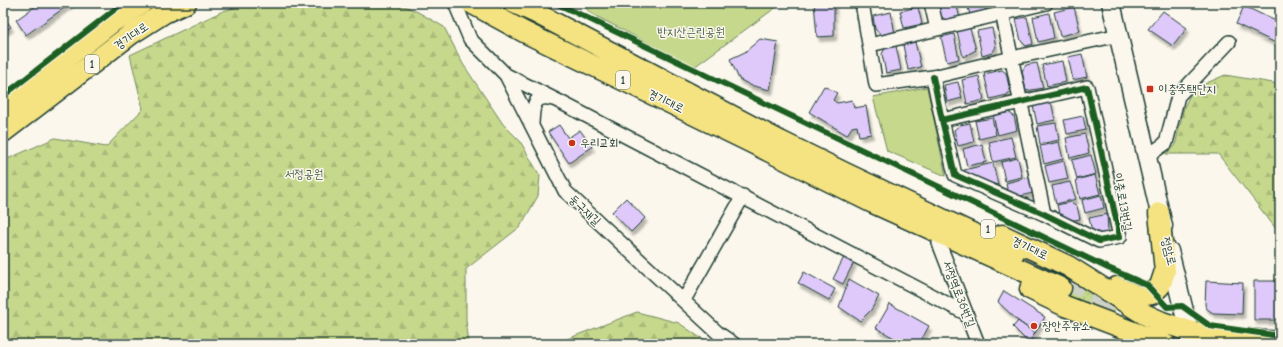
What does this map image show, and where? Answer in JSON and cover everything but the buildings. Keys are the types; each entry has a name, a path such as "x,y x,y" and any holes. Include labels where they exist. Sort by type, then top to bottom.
{"main road":[{"name":"경기대로","path":"3,108 114,21 142,3"},
{"name":"경기대로","path":"3,132 131,34 164,13 186,3"},
{"name":"경기대로","path":"471,3 524,32 778,148 813,147 1065,278 1162,322 1190,337 1224,337 1280,342"},
{"name":"경기대로","path":"514,3 536,13 778,148 809,180 845,202 939,243 1065,306 1165,344"},
{"path":"1065,278 1137,296 1152,294 1160,286 1165,271 1159,213"}],"street":[{"name":"둥구재길","path":"455,3 470,39 506,75 565,191 718,333 734,344"},
{"path":"862,3 876,85 933,77 1119,35"},
{"path":"931,3 937,28"},
{"path":"870,45 937,28 1001,8 1046,3"},
{"name":"정암로","path":"1111,3 1159,213 1190,337"},
{"path":"1001,8 1044,214"},
{"path":"1146,157 1166,144 1178,96 1229,42"},
{"path":"506,75 743,196 966,313"},
{"name":"이충로13번길","path":"933,77 942,120 955,175 1044,214 1099,241 1120,237 1088,87 942,120"},
{"path":"532,126 533,106 538,100 546,97 560,102"},
{"path":"684,300 743,196"},
{"name":"서정역로36번길","path":"939,243 978,344"}],"green space":[{"name":"서정공원","path":"252,3 398,3 418,12 444,27 463,64 503,124 520,141 540,176 538,196 520,227 466,269 466,320 469,344 3,344 3,161 55,138 106,147 143,109 130,55 223,11"},
{"name":"반지산근린공원","path":"582,3 782,3 694,67 590,13"},
{"path":"1225,75 1279,84 1280,86 1280,234 1218,154 1166,154 1175,146 1184,107 1193,89"},
{"path":"927,87 946,176 887,151 873,97"},
{"path":"1069,273 1115,302 1116,308 1113,313 1108,314 1056,299"},
{"path":"637,312 679,323 699,337 716,344 554,344"}],"tunnel":[{"path":"1066,279 1112,303"},
{"path":"1094,303 1183,344"}],"cycle path":[{"path":"3,96 123,3"},
{"path":"556,3 1108,268 1147,285 1167,307 1182,306 1210,326 1280,336"},
{"path":"933,77 942,120 1087,87 1120,237 1099,241 1044,214 955,175 942,120"}],"place":[{"name":"이충주택단지","path":"1150,89"},
{"name":"우리교회","path":"572,143"},
{"name":"장안주유소","path":"1034,326"}]}
